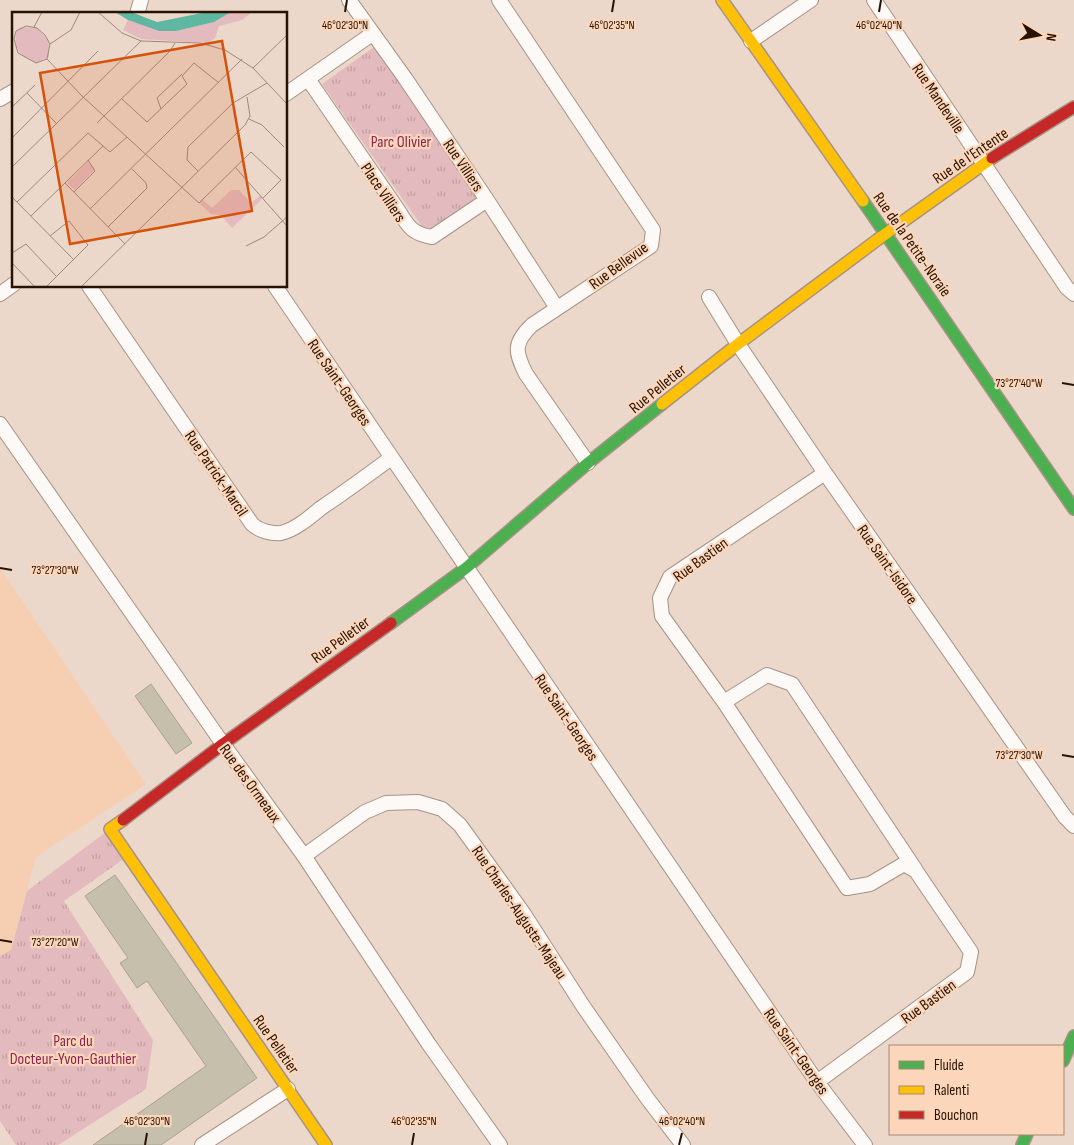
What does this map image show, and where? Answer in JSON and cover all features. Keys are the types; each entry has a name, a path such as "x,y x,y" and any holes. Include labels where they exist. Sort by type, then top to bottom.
{"street":[{"name":"Rue Villiers","path":"349,0 405,78 557,308"},
{"name":"Rue Bellevue","path":"499,0 653,230 650,246 557,308 522,334 518,342 517,353 519,362 588,463"},
{"name":"Rue de la Petite-Noraie","path":"722,0 886,233 1074,509"},
{"path":"751,42 811,0"},
{"name":"Rue Mandeville","path":"874,0 1067,288 1074,294"},
{"path":"288,93 372,34"},
{"name":"Place Villiers","path":"308,79 408,226 414,231 432,237 487,200"},
{"path":"0,99 12,92"},
{"name":"Rue de l'Entente","path":"886,233 983,164 1074,107"},
{"name":"Rue Pelletier","path":"326,1145 110,829 223,744 466,568 588,463 738,344 886,233"},
{"path":"0,294 12,285"},
{"name":"Rue Patrick-Marcil","path":"90,288 252,524 257,528 263,531 280,533 287,531 304,521 391,458"},
{"name":"Rue Saint-Georges","path":"276,288 817,1082 865,1145"},
{"name":"Rue Saint-Isidore","path":"709,297 738,344 825,474 1054,801 1074,826"},
{"name":"Rue des Ormeaux","path":"0,424 223,744 304,856 428,1043 500,1145"},
{"name":"Rue Bastien","path":"825,474 670,577 660,598 662,616 724,702 847,888 870,884 904,864 916,871"},
{"name":"Rue Bastien","path":"724,702 768,675 792,684 971,952 967,972 817,1082"},
{"name":"Rue Charles-Auguste-Majeau","path":"304,856 366,812 386,803 418,802 442,810 460,825 524,914 583,1006 647,1098 683,1145"},
{"path":"1064,1059 1074,1036"},
{"path":"202,1145 288,1089"}],"shaded area":[{"path":"0,568 146,784 36,857 11,950 0,956"}],"green space":[{"name":"Parc Olivier","path":"374,47 480,198 428,235 322,84"},
{"name":"Parc du Docteur-Yvon-Gauthier","path":"110,829 128,856 64,901 153,1040 146,1089 58,1145 16,1145 0,1121 0,956 11,950 27,891"}],"building":[{"path":"151,684 192,743 176,754 135,696"},
{"path":"115,875 257,1078 161,1145 93,1145 206,1066 147,981 137,988 120,963 128,958 85,896"}],"traffic: fast":[{"path":"863,201 1074,509"},
{"path":"391,623 466,568 588,463 662,404"},
{"path":"1064,1059 1074,1036"},
{"path":"1022,1145 1027,1135"}],"traffic: slow":[{"path":"722,0 863,201"},
{"path":"662,404 738,344 877,240 992,158"},
{"path":"123,820 110,829 326,1145"}],"traffic: jam":[{"path":"992,158 1074,107"},
{"path":"123,820 223,744 391,623"}]}
